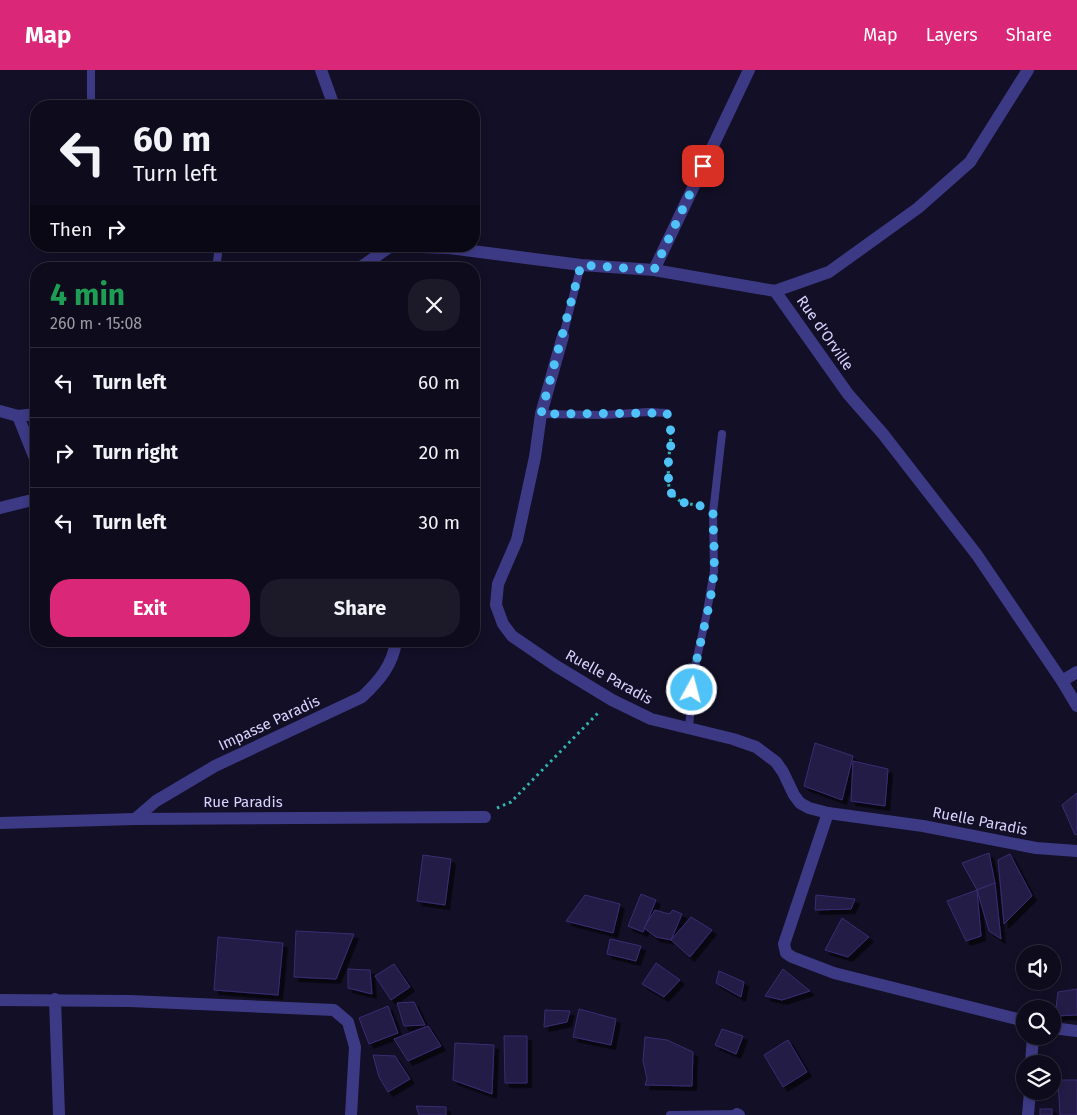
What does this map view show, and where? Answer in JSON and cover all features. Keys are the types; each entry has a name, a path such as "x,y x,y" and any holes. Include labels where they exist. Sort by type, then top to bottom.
{"street":[{"path":"321,70 332,100"},
{"path":"654,270 749,70"},
{"path":"776,291 829,272 918,208 970,162 1028,70"},
{"path":"368,262 382,252"},
{"name":"Rue d'Orville","path":"479,252 581,265 654,270 776,291 848,394 883,434 977,554 1062,680 1077,706"},
{"name":"Ruelle Paradis","path":"563,336 541,414 535,457 517,540 498,584 496,606 512,636 556,666 612,700 651,719 733,739 756,747 776,762 800,804 809,808 828,813 923,826 1036,848 1077,851"},
{"path":"0,411 18,416 30,415"},
{"path":"18,416 30,446"},
{"path":"0,508 30,500"},
{"name":"Impasse Paradis","path":"135,819 156,801 215,766 362,697 383,675 395,647"},
{"path":"1062,680 1077,672"},
{"path":"828,813 784,944 786,953 834,973 1016,1020"},
{"name":"Rue Paradis","path":"0,822 135,819 486,817"},
{"path":"55,999 59,1115"},
{"path":"0,1000 130,1001 334,1010 348,1022 355,1046 351,1115"},
{"path":"1061,1029 1077,1031"},
{"path":"1028,1115 1029,1100"}],"lane":[{"path":"91,70 91,100"},
{"name":"Ruelle Paradis","path":"563,336 581,265"},
{"path":"541,414 667,413"},
{"path":"689,728 694,671 714,571 713,513 722,434"},
{"path":"670,1115 738,1114"}],"path":[{"path":"667,413 672,437 668,465 669,491 681,502 706,507 713,513"},
{"path":"486,817 500,805 512,802 612,700"}],"building":[{"path":"815,743 853,756 842,800 804,786"},
{"path":"853,761 888,769 885,806 851,801"},
{"path":"1077,793 1077,834 1075,835 1062,805"},
{"path":"989,853 995,883 977,890 962,863"},
{"path":"1010,854 1032,896 1004,924 998,860"},
{"path":"423,855 451,859 445,905 417,901"},
{"path":"995,883 1001,939 989,931 977,890"},
{"path":"977,890 981,936 966,941 947,901"},
{"path":"641,894 656,900 643,932 628,926"},
{"path":"585,895 620,904 613,933 566,921"},
{"path":"816,895 855,899 851,909 815,910"},
{"path":"655,910 669,914 673,910 682,914 671,940 656,937 644,928"},
{"path":"691,917 712,930 690,957 671,940"},
{"path":"842,918 869,937 848,957 825,950"},
{"path":"296,931 354,934 336,979 294,977"},
{"path":"218,937 283,943 278,995 214,990"},
{"path":"610,939 641,946 636,961 607,954"},
{"path":"656,963 680,980 664,997 642,984"},
{"path":"394,964 410,987 391,1000 375,976"},
{"path":"348,969 370,970 372,994 348,988"},
{"path":"783,969 810,991 782,1000 765,996"},
{"path":"719,971 744,982 741,997 716,983"},
{"path":"1077,989 1077,1015 1061,1016 1061,1000 1057,1000 1058,992"},
{"path":"414,1002 425,1025 404,1026 397,1003"},
{"path":"388,1006 398,1033 369,1044 359,1018"},
{"path":"579,1009 616,1019 611,1045 573,1037"},
{"path":"545,1010 570,1011 567,1022 544,1027"},
{"path":"428,1026 441,1046 408,1061 394,1039"},
{"path":"722,1029 743,1036 736,1054 715,1045"},
{"path":"504,1036 527,1036 527,1083 505,1083"},
{"path":"645,1037 667,1040 693,1052 692,1086 645,1085 647,1079 643,1061"},
{"path":"788,1040 807,1072 783,1087 764,1055"},
{"path":"455,1043 494,1045 492,1094 453,1080"},
{"path":"373,1055 395,1056 410,1079 388,1092 379,1077"},
{"path":"1061,1080 1077,1080 1077,1115 1060,1115"},
{"path":"416,1106 446,1107 446,1115 419,1115"},
{"path":"1040,1109 1052,1109 1052,1115 1040,1115"}],"route":[{"path":"692,690 714,571 713,513 706,507 681,502 669,491 668,465 672,437 667,413 541,414 581,265 654,270 703,166"}]}
